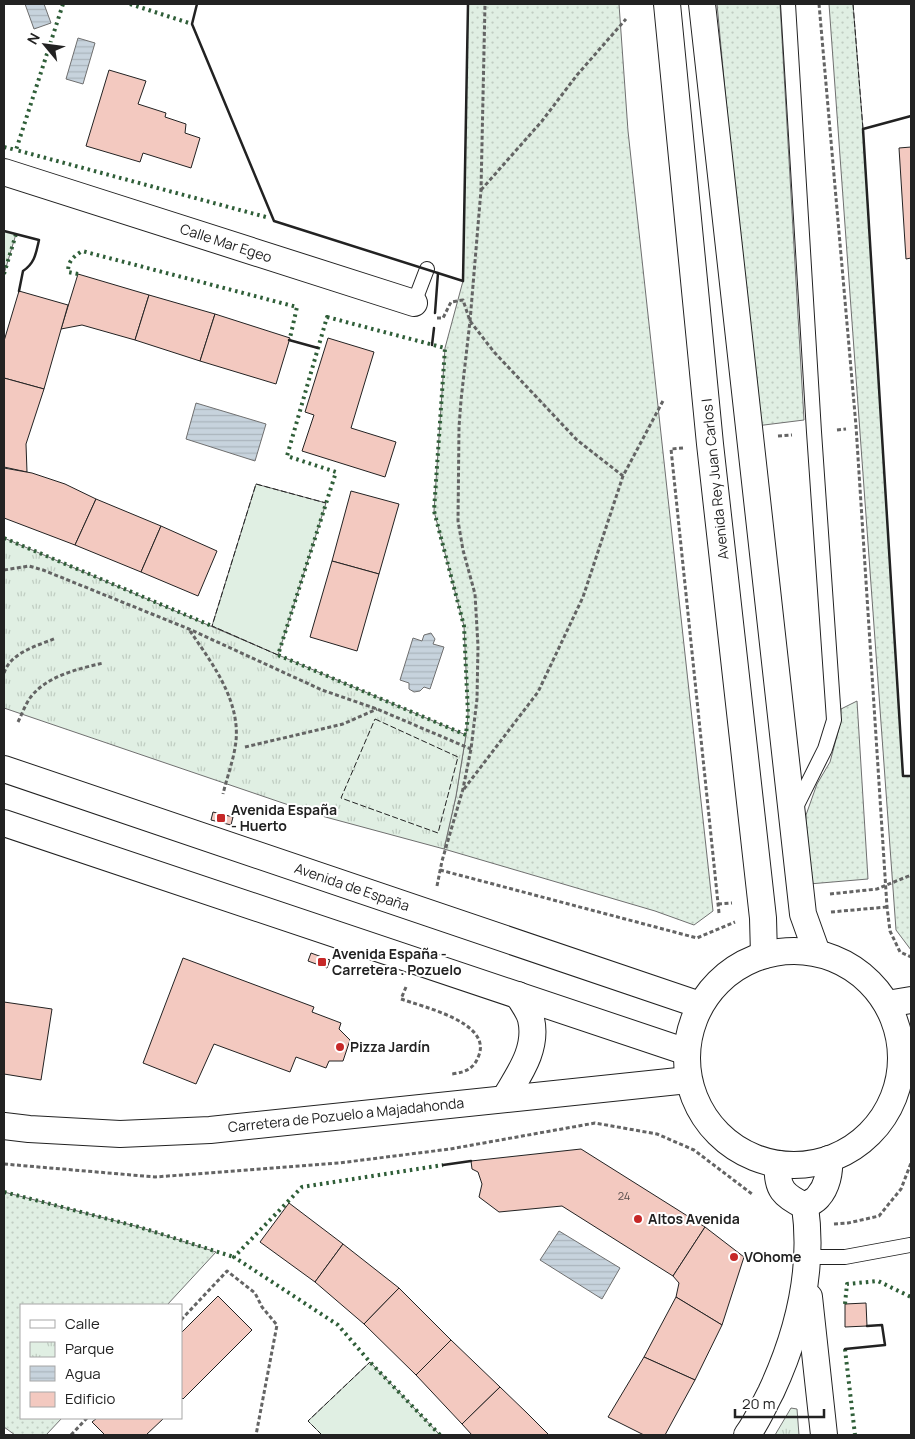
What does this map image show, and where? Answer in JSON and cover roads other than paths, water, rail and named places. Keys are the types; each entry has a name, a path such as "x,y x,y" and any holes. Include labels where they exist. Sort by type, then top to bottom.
{"street":[{"name":"Avenida Rey Juan Carlos I","path":"667,4 710,444 763,918 764,955"},
{"path":"702,4 791,817 803,914 817,953"},
{"name":"Calle Mar Egeo","path":"4,172 414,303"},
{"name":"Avenida de España","path":"4,770 700,1005"},
{"path":"4,823 686,1052"},
{"path":"790,950 817,953 845,963 899,1002 898,1033 906,1068 892,1100 877,1125 856,1146 829,1159 804,1165 778,1164 753,1158 730,1145 711,1127 697,1105 688,1080 686,1052 691,1027 700,1005 727,974 764,955 790,950"},
{"path":"505,1098 529,1055 533,1038 531,1018 518,995"},
{"name":"Carretera de Pozuelo a Majadahonda","path":"4,1126 120,1134 210,1130 688,1080"},
{"path":"824,1435 807,1264 806,1215 818,1198 827,1180 830,1169 829,1159"},
{"path":"778,1164 777,1174 780,1185 788,1198 806,1215"},
{"path":"747,1435 756,1423 780,1371 798,1322 807,1264"}],"lane":[{"path":"788,4 834,720 825,749 791,817"},
{"name":"Calle Mar Egeo","path":"414,303 427,269"},
{"path":"807,1264 910,1245"}],"water":[{"path":"25,4 44,4 51,23 34,29"},
{"path":"78,38 95,43 83,84 66,79"},
{"path":"196,403 266,424 255,461 186,439"},
{"path":"431,633 435,639 433,644 444,647 430,689 424,687 420,691 414,692 409,689 409,683 400,680 413,638 422,641 424,635"},
{"path":"559,1231 620,1268 602,1299 540,1260"}],"place":[{"name":"Avenida España - Huerto","path":"221,818"},
{"name":"Avenida España - Carretera . Pozuelo","path":"322,962"},
{"name":"Pizza Jardín","path":"340,1047"},
{"name":"Altos Avenida","path":"638,1219"},
{"name":"VOhome","path":"734,1257"}]}
